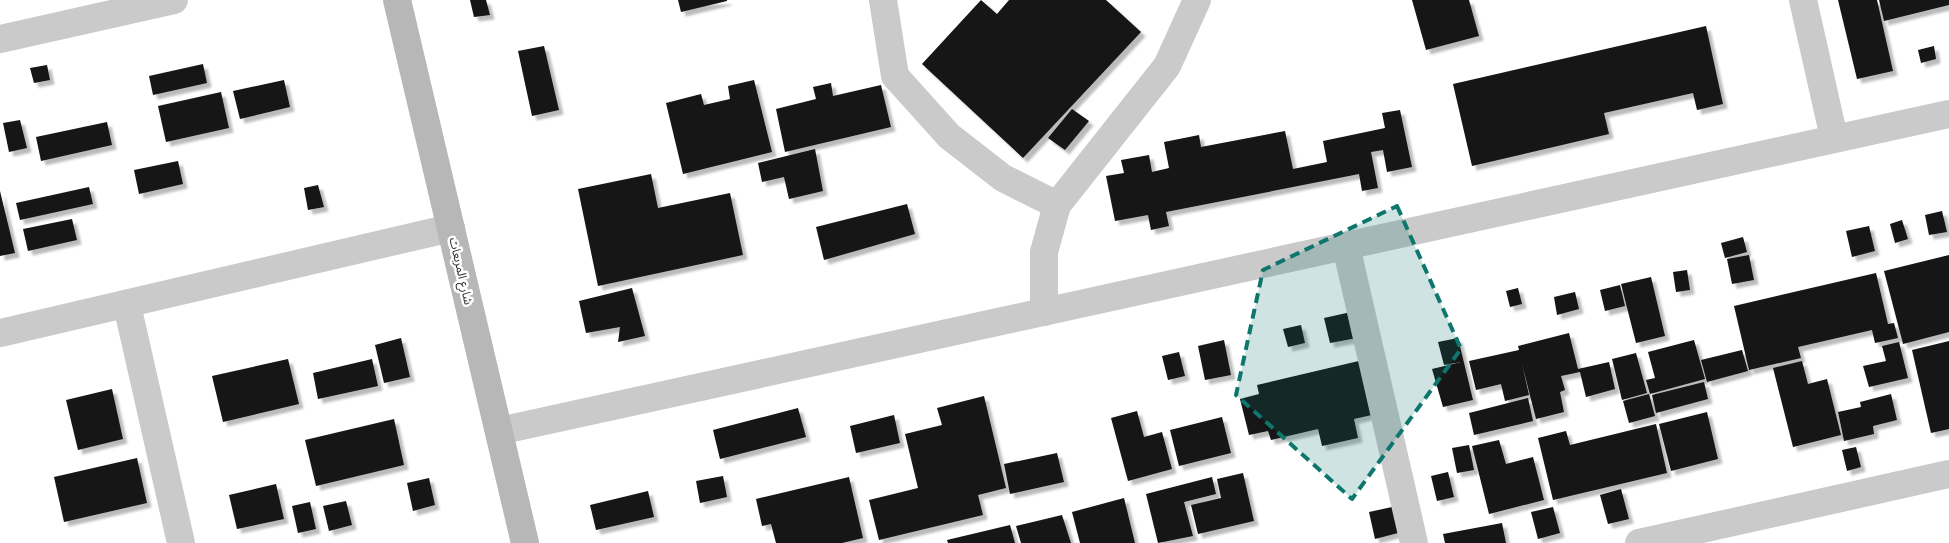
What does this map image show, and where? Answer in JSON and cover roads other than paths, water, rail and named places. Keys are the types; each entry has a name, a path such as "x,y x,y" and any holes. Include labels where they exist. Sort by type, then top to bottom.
{"street":[{"path":"0,39 174,0"},
{"name":"شارع المربعات","path":"397,0 525,543"},
{"path":"883,0 895,76 949,136 1003,178 1057,205"},
{"path":"1044,312 1044,252 1057,205 1167,66 1197,0"},
{"path":"1803,0 1834,138"},
{"path":"498,431 1949,114"},
{"path":"0,333 127,305 451,228"},
{"path":"1346,246 1414,543"},
{"path":"127,305 181,543"},
{"path":"1639,543 1712,536 1949,474"}]}
